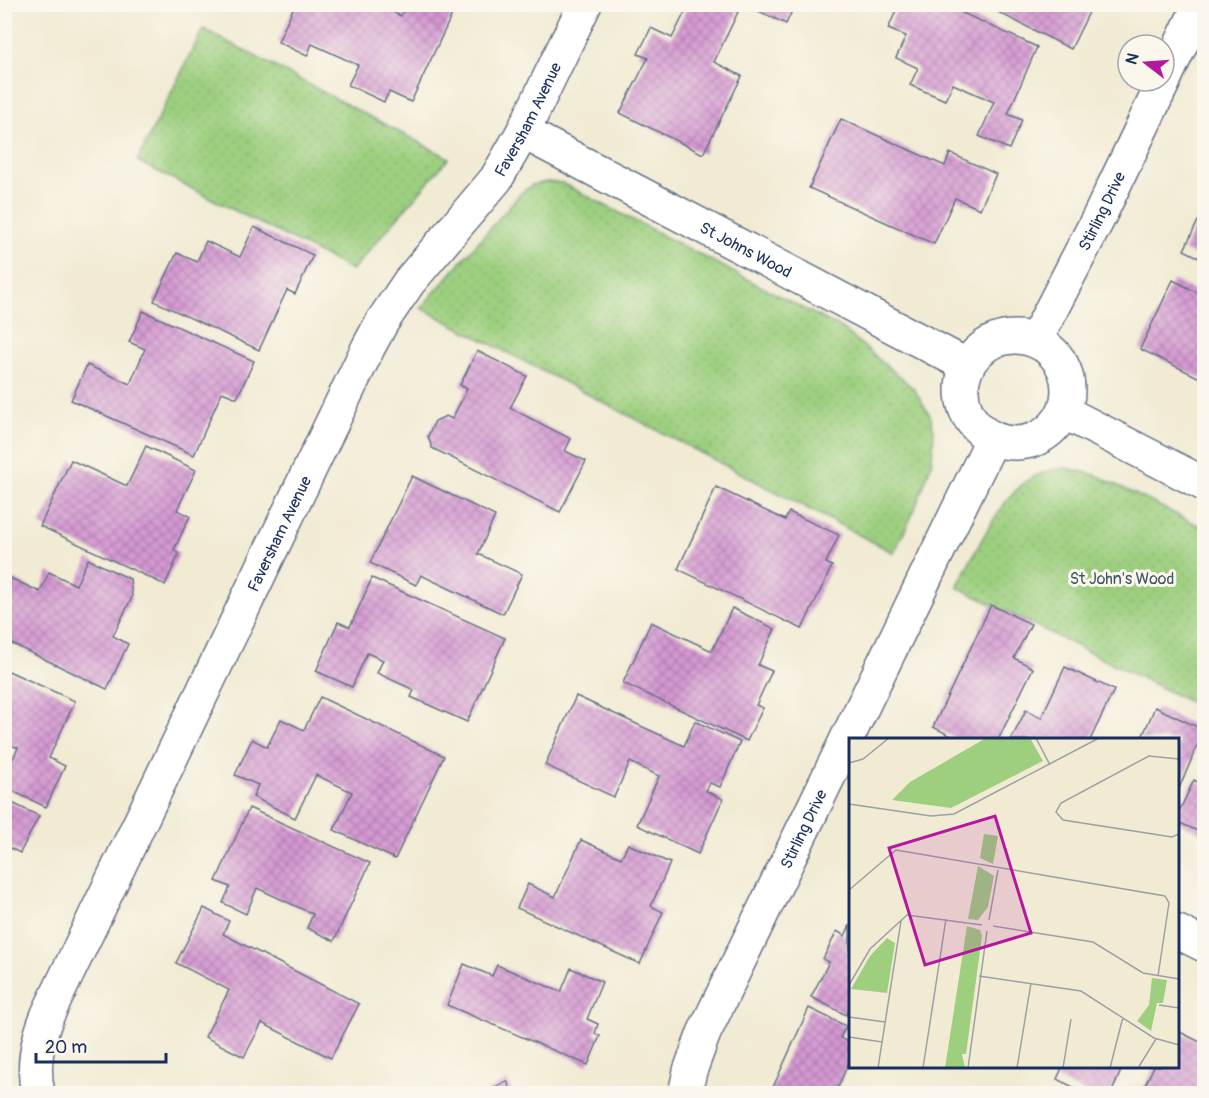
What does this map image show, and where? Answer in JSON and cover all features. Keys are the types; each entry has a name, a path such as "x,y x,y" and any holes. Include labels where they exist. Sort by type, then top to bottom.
{"street":[{"name":"Faversham Avenue","path":"38,1094 35,1076 36,1050 48,1014 368,348 382,322 409,282 486,192 507,162 585,4"},
{"name":"Stirling Drive","path":"1176,55 1200,4"},
{"name":"Stirling Drive","path":"1035,341 1098,219 1158,93"},
{"name":"St Johns Wood","path":"523,132 968,366"},
{"path":"1019,337 1035,341 1050,350 1061,363 1067,378 1068,396 1064,412 1054,426 1041,436 1026,442 1009,443 993,438 979,429 968,415 963,399 962,382 968,366 977,353 989,343 1019,337"},
{"path":"1064,412 1204,484"},
{"name":"Stirling Drive","path":"856,738 993,438"},
{"name":"Stirling Drive","path":"685,1094 690,1071 704,1033 849,754"},
{"path":"1179,932 1204,945"}],"green space":[{"path":"203,29 449,158 352,270 137,161"},
{"path":"546,182 562,183 843,329 914,389 930,415 934,430 931,465 915,509 894,553 421,308 520,194 532,185"},
{"name":"St John's Wood","path":"1066,468 1096,475 1204,528 1204,709 957,587 980,542 1011,496 1035,476 1050,470"}],"building":[{"path":"295,4 377,4 401,16 407,4 465,4 464,8 456,6 411,102 389,92 384,102 348,85 358,65 312,44 307,56 278,42"},
{"path":"689,4 722,4 738,12 714,62 742,76 703,154 620,113 648,58 638,54 651,28 672,38"},
{"path":"744,4 795,4 786,24"},
{"path":"899,4 943,4 1037,47 1008,114 1022,120 1009,149 979,136 994,102 953,84 945,100 910,85 918,68 896,58 906,36 888,29"},
{"path":"982,4 1093,4 1071,49"},
{"path":"841,119 945,166 950,153 996,174 980,209 955,198 934,244 809,188"},
{"path":"1198,221 1204,223 1204,260 1184,250"},
{"path":"254,227 313,255 295,294 287,290 259,350 154,301 177,253 197,262 206,241 240,257"},
{"path":"1173,280 1204,296 1204,380 1140,349"},
{"path":"143,311 254,361 237,398 222,392 194,455 71,400 87,365 130,384 145,349 129,342"},
{"path":"477,351 527,376 510,408 571,439 565,451 586,461 560,512 432,448 428,436 435,421 446,416 452,419 467,389 460,385"},
{"path":"146,446 196,470 177,510 190,516 174,550 179,554 165,585 40,526 71,460 127,486"},
{"path":"412,476 495,516 478,554 522,574 503,614 421,575 416,585 370,563"},
{"path":"716,487 785,520 789,512 839,535 826,563 832,566 802,629 678,569"},
{"path":"88,559 130,579 132,597 113,636 128,644 107,689 4,640 4,575 40,592 49,572 76,585"},
{"path":"372,578 505,638 467,722 411,697 414,690 377,673 383,660 367,653 352,687 316,671 338,622 350,627"},
{"path":"991,605 1031,624 1014,658 1033,668 999,738 955,738 933,727"},
{"path":"732,608 775,629 758,665 772,671 756,705 763,708 747,741 623,683 651,622 712,651"},
{"path":"1065,667 1114,690 1091,738 1012,738 1026,710 1041,718"},
{"path":"4,669 75,701 49,758 65,766 46,807 4,787 4,777 18,748 4,742"},
{"path":"576,696 684,746 695,721 740,742 720,787 710,783 706,791 723,799 698,854 637,825 659,776 630,762 614,797 545,765"},
{"path":"320,697 444,756 395,859 334,830 352,792 316,775 295,818 253,797 258,785 235,775 252,739 267,747 281,719 304,730"},
{"path":"1155,707 1204,730 1179,789 1179,738 1142,738"},
{"path":"1194,780 1204,785 1204,834 1179,822 1179,812"},
{"path":"4,799 39,816 20,853 4,845"},
{"path":"249,808 370,863 334,941 307,928 313,914 257,888 246,914 223,903 230,887 216,881"},
{"path":"581,840 621,858 628,844 670,863 651,906 663,912 640,964 517,908 528,884 555,897"},
{"path":"204,908 229,921 223,934 359,1004 331,1058 262,1023 244,1057 205,1037 229,990 176,963"},
{"path":"849,927 849,1008 846,1015 811,997 829,962 823,959 837,931 845,936"},
{"path":"464,964 492,976 497,965 561,992 571,968 602,982 587,1019 598,1024 595,1034 600,1036 588,1065 447,1005"},
{"path":"809,1008 846,1026 840,1038 849,1042 849,1061 835,1094 770,1094"},
{"path":"1179,1032 1204,1044 1204,1078 1197,1094 1141,1094 1153,1068 1179,1068"},
{"path":"1062,1068 1122,1068 1111,1094 1087,1094 1057,1079"},
{"path":"507,1081 513,1094 482,1094"}]}
